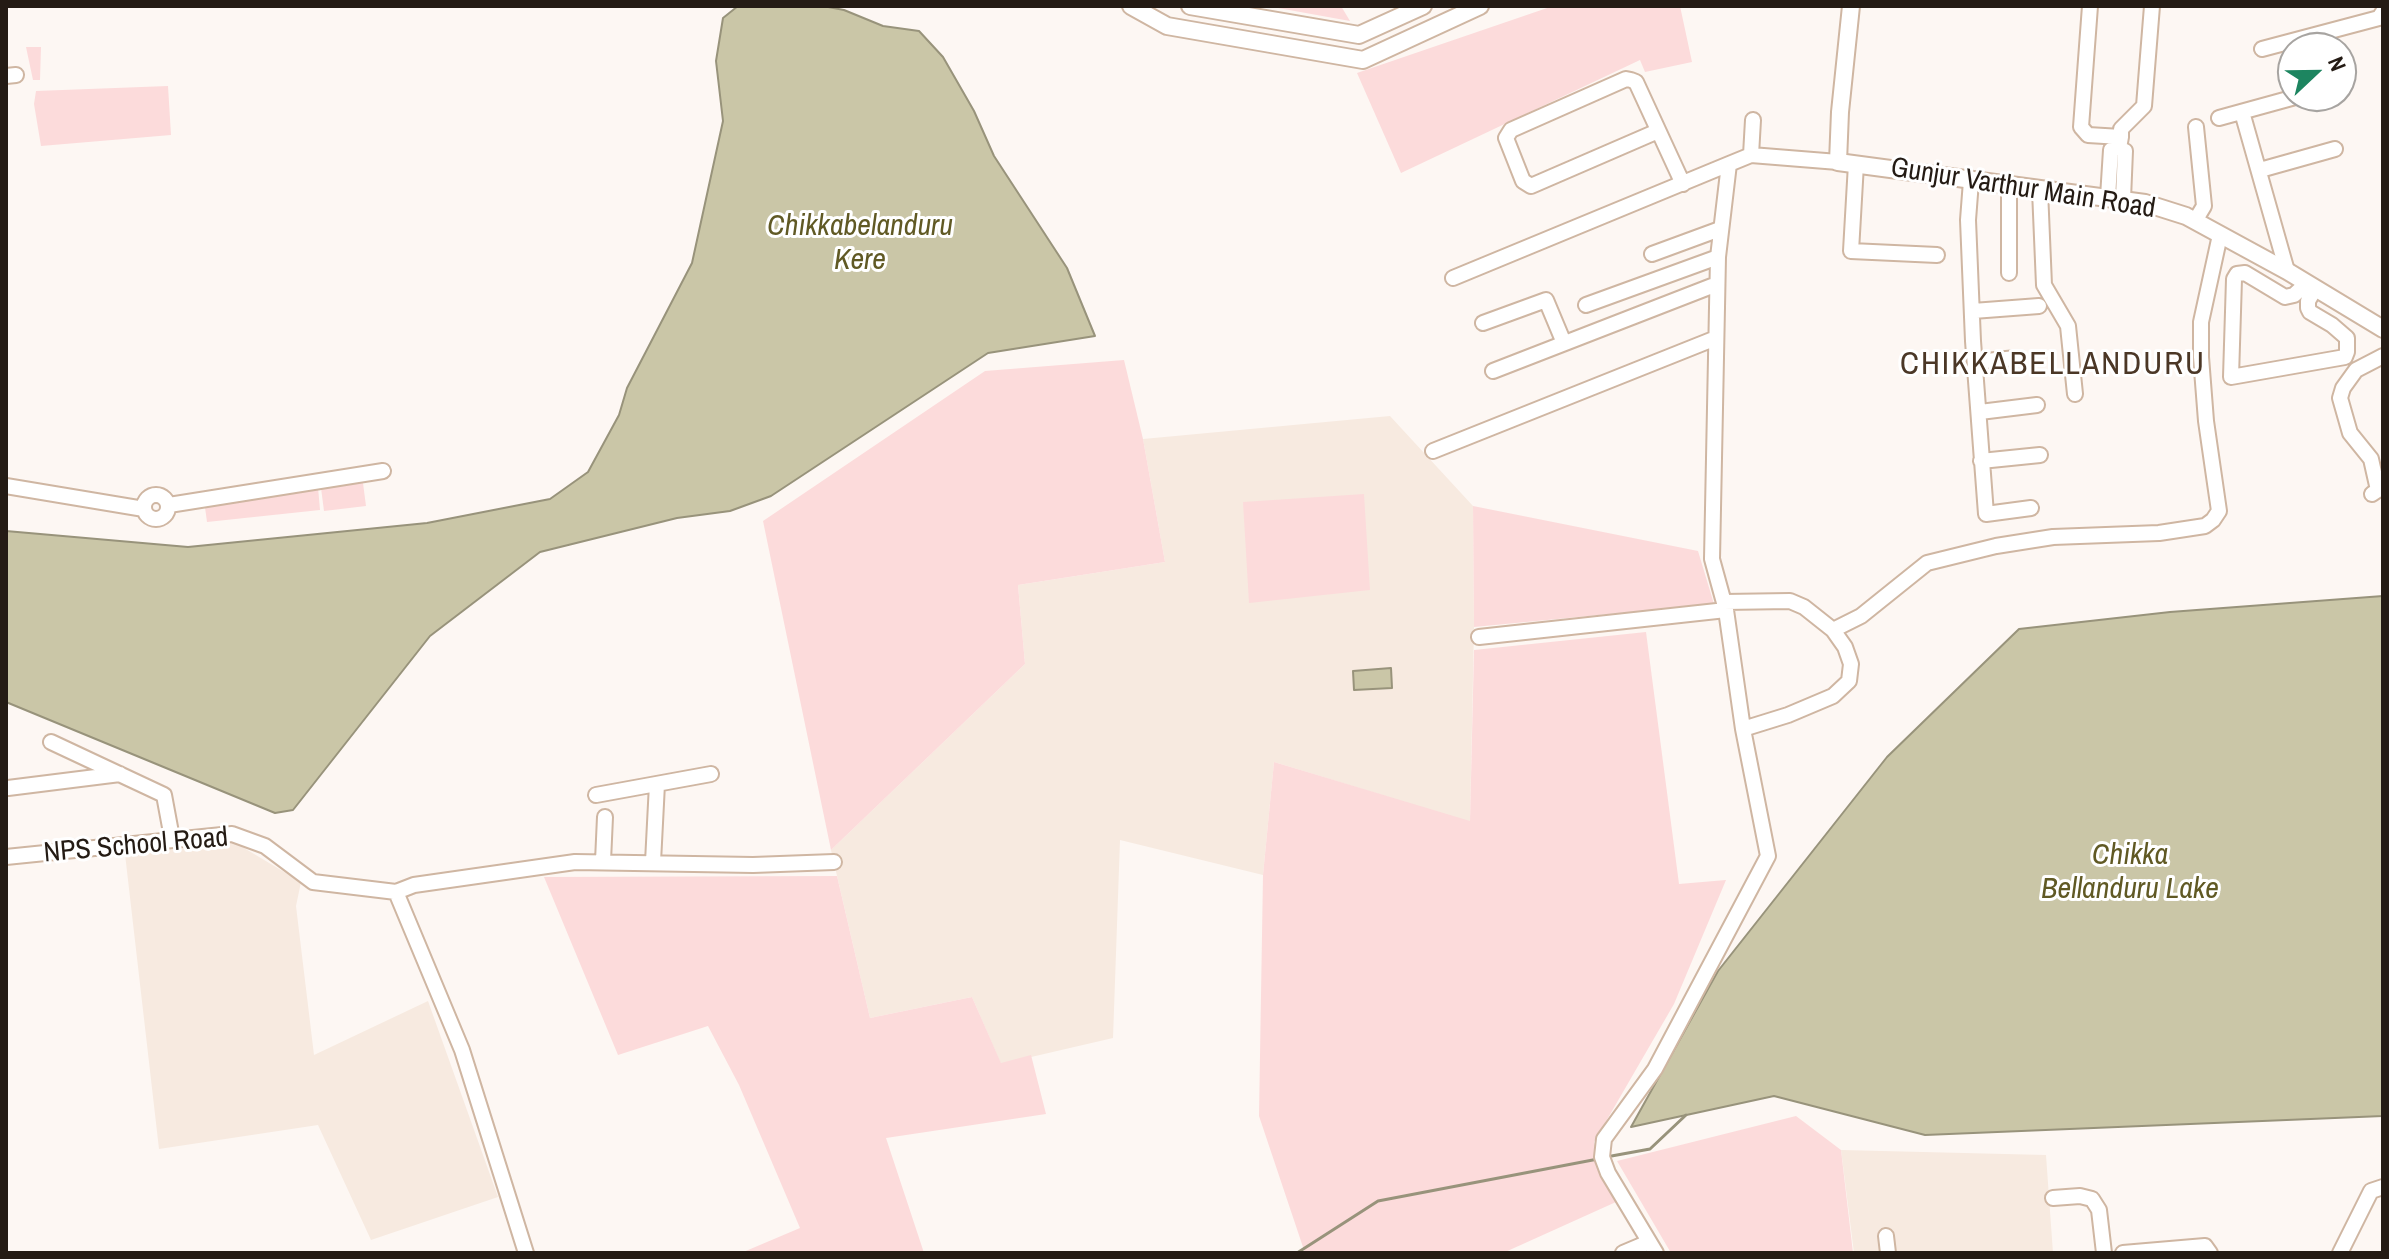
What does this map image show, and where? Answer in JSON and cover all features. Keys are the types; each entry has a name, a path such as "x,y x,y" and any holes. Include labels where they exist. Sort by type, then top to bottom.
{"main road":[{"path":"1131,6 1167,26 1363,60 1480,6"},
{"path":"1190,6 1359,35 1423,6"},
{"path":"1838,162 1851,6"},
{"name":"Gunjur Varthur Main Road","path":"1838,162 2145,203 2195,221 2287,271 2383,329"}],"street":[{"path":"2090,6 2081,127 2088,135 2120,143"},
{"path":"2116,198 2111,150 2120,143 2121,129 2144,106 2152,6"},
{"path":"2262,49 2379,18 2382,10"},
{"path":"1658,131 1531,186 1523,181 1506,138 1511,130 1626,79 1636,82 1683,184"},
{"path":"2219,118 2277,102"},
{"path":"2242,112 2287,271"},
{"path":"1751,155 1753,120"},
{"path":"2195,221 2204,206 2196,127"},
{"path":"2260,170 2335,149"},
{"path":"1453,278 1751,155 1838,162"},
{"path":"1623,1253 1652,1247 1608,1173 1602,1157 1604,1139 1655,1069 1768,856 1743,729 1725,606 1712,559 1718,257 1729,164"},
{"path":"1856,164 1851,251 1937,255"},
{"path":"1971,181 1968,220 1986,514 2031,508"},
{"path":"2009,185 2009,273"},
{"path":"2040,190 2044,285 2068,326 2075,394"},
{"path":"1652,254 1720,229"},
{"path":"1833,630 1861,616 1927,563 1996,546 2053,537 2159,533 2205,526 2213,520 2219,511 2205,409 2201,322 2220,235"},
{"path":"1586,305 1718,257"},
{"path":"2245,273 2285,297 2311,286 2308,308 2347,338 2345,357 2231,377 2234,279 2237,274 2245,273"},
{"path":"1493,371 1717,284"},
{"path":"1483,323 1546,300 1564,343"},
{"path":"1973,311 2039,306"},
{"path":"1433,451 1716,338"},
{"path":"2372,494 2378,490 2371,459 2350,433 2340,398 2356,370 2383,356"},
{"path":"1976,362 2016,358"},
{"path":"1980,412 2037,405"},
{"path":"1981,461 2040,455"},
{"path":"6,486 144,509 155,519 165,516 169,505 383,471"},
{"path":"1479,637 1725,606 1790,601 1804,607 1833,630 1845,647 1851,664 1849,681 1833,696 1743,729"},
{"path":"51,742 164,795 172,838"},
{"path":"8,788 121,774"},
{"path":"596,795 711,774"},
{"path":"653,862 657,784"},
{"path":"603,861 605,817"},
{"name":"NPS School Road","path":"6,857 232,834 265,846 313,882 396,892"},
{"path":"526,1253 462,1050 396,892 414,885 575,862 753,865 834,862"},
{"path":"2340,1253 2371,1191 2383,1187"},
{"path":"2053,1198 2080,1196 2092,1199 2099,1210 2104,1253"},
{"path":"1886,1236 1888,1253"},
{"path":"2123,1253 2205,1246 2210,1253"}],"shaded area":[{"path":"1267,6 1341,6 1350,21"},
{"path":"1553,6 1680,6 1692,62 1645,72 1640,60 1401,173 1357,73"},
{"path":"26,47 41,47 40,80 33,80"},
{"path":"168,86 171,135 41,146 34,104 36,91"},
{"path":"1124,360 1143,439 1165,562 1018,585 1025,664 831,850 763,521 985,371"},
{"path":"1390,416 1473,506 1470,822 1274,762 1263,875 1120,840 1113,1038 1001,1064 972,997 870,1018 831,850 1025,664 1018,585 1165,562 1143,439"},
{"path":"363,483 366,506 324,511 321,488"},
{"path":"318,487 320,510 207,522 204,500"},
{"path":"1364,494 1370,590 1249,603 1243,502"},
{"path":"1473,506 1698,551 1714,604 1474,627"},
{"path":"1646,632 1679,884 1726,880 1674,1004 1594,1142 1607,1186 1616,1202 1503,1253 1305,1253 1259,1116 1263,875 1274,762 1470,821 1474,650"},
{"path":"234,842 301,882 296,906 314,1055 428,1001 498,1197 371,1240 318,1125 159,1149 125,854"},
{"path":"837,876 870,1018 972,997 1001,1063 1031,1055 1046,1114 886,1138 924,1253 741,1253 800,1228 739,1085 708,1026 618,1055 544,877"},
{"path":"1796,1116 1841,1150 1853,1253 1671,1253 1617,1161"},
{"path":"1841,1150 2046,1155 2053,1253 1854,1253"}],"water":[{"name":"Chikkabelanduru Kere","path":"738,6 823,6 844,10 883,26 919,31 943,57 974,111 994,156 1067,268 1095,336 988,353 771,496 730,511 677,518 540,552 430,636 293,810 275,813 6,702 6,531 188,547 427,523 550,499 588,472 619,415 627,388 692,263 723,121 716,61 723,18"},
{"name":"Chikka Bellanduru Lake","path":"2383,596 2383,1116 1925,1135 1774,1096 1631,1127 1718,971 1887,757 2019,629 2170,612"},
{"path":"1391,668 1392,688 1354,690 1353,671"}],"waterway":[{"path":"1606,1157 1650,1149 1686,1115"},
{"path":"1297,1253 1378,1201 1598,1159"}],"district":[{"name":"CHIKKABELLANDURU","path":"2053,365"}]}
